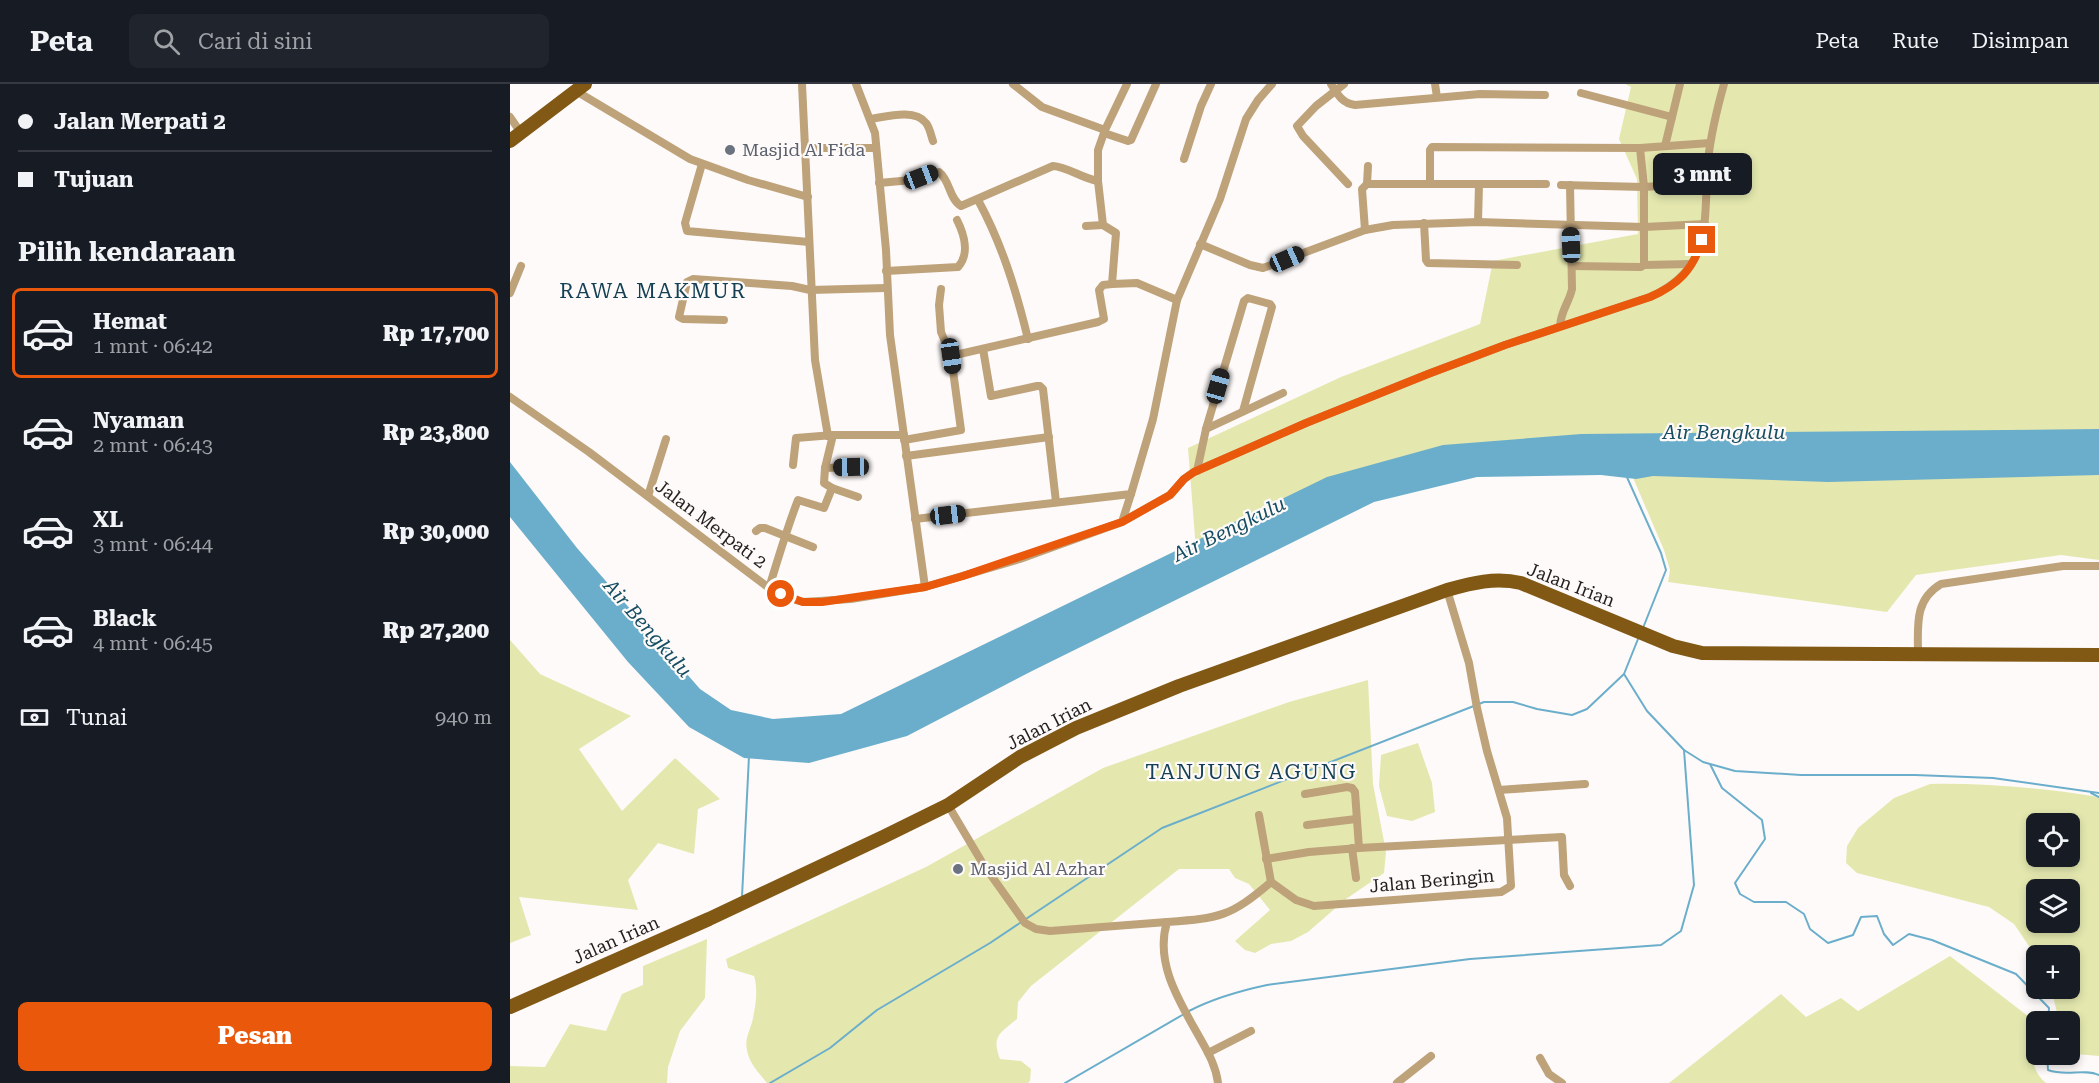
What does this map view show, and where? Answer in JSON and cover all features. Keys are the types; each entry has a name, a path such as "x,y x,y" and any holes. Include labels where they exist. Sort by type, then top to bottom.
{"main road":[{"path":"515,137 580,87"},
{"name":"Jalan Irian","path":"510,1007 789,882 948,805 1020,757 1111,713 1179,686 1447,590 1488,581 1510,581 1673,646 1702,653 1918,653"},
{"path":"1918,653 2099,655"}],"street":[{"path":"802,84 815,360 830,436 824,483 858,497"},
{"path":"856,84 875,134 892,358 925,587"},
{"path":"1013,84 1042,107 1129,141 1156,84"},
{"path":"1103,225 1098,181 1098,150 1127,84"},
{"path":"1184,159 1201,106 1211,84"},
{"path":"1122,522 1153,419 1177,300 1220,199 1246,119 1272,84"},
{"path":"1344,84 1333,88 1302,119 1297,128 1348,184"},
{"path":"1435,84 1437,97"},
{"path":"1665,146 1680,84"},
{"path":"1572,266 1641,267 1644,265 1691,264 1700,248 1705,224 1710,143 1724,84"},
{"path":"580,87 683,155 748,180 808,196"},
{"path":"1333,88 1344,102 1355,105 1497,93 1545,95"},
{"path":"1581,93 1672,117"},
{"path":"870,119 902,115 921,118 927,124 933,141"},
{"path":"510,117 515,137"},
{"path":"1430,184 1432,147 1640,148 1710,143"},
{"path":"804,148 876,148"},
{"path":"1640,148 1644,187 1644,265"},
{"path":"702,164 685,223 687,231 809,242"},
{"path":"879,183 912,180 939,172 958,205 978,200 1053,166 1062,167 1086,179 1098,181"},
{"path":"1368,166 1368,184"},
{"path":"1560,326 1562,310 1570,298 1572,289 1566,184 1644,187 1707,183"},
{"path":"1365,230 1362,189 1368,184 1546,184"},
{"path":"1478,222 1479,184"},
{"path":"978,200 1002,247 1028,339"},
{"path":"886,271 958,267 963,261 965,244 957,220"},
{"path":"1200,244 1251,266 1263,268 1365,230 1393,225 1478,222 1644,227 1705,224"},
{"path":"1424,224 1428,263 1517,265"},
{"path":"1086,226 1103,225 1116,233 1112,284"},
{"name":"Jalan Merpati 2","path":"510,397 549,422 769,588 788,598 812,602 851,599 925,587 1020,558 1122,522 1164,499 1184,479 1197,471 1306,423 1428,374 1560,326 1650,297 1664,291 1683,276 1691,264"},
{"path":"510,293 521,266"},
{"path":"724,320 679,317 687,282 693,279 792,286 810,290 886,288"},
{"path":"951,356 1102,320 1104,315 1099,290 1101,286 1134,282 1177,300"},
{"path":"793,465 796,438 904,437 962,430 951,356 940,332 941,289"},
{"path":"1197,471 1206,429 1244,301 1248,298 1270,303 1272,307 1243,411"},
{"path":"984,349 991,396 1037,386 1042,387 1056,502"},
{"path":"1206,429 1283,393"},
{"path":"906,456 1049,437"},
{"path":"648,496 666,439"},
{"path":"825,468 851,467"},
{"path":"769,588 798,500 824,508 832,488"},
{"path":"915,519 1131,494"},
{"path":"756,531 762,528 813,547"},
{"path":"1918,653 1919,610 1925,597 1941,584 2063,566 2099,566"},
{"name":"Jalan Beringin","path":"1270,882 1296,900 1314,906 1501,892 1511,886 1507,818 1476,704 1469,663 1447,590"},
{"path":"1499,790 1585,784"},
{"path":"1305,794 1350,787 1354,792 1356,878"},
{"path":"948,805 983,864 1019,915 1036,929 1050,932 1206,919 1230,912 1248,901 1270,882 1259,815"},
{"path":"1307,825 1356,819"},
{"path":"1266,859 1356,848 1562,837 1564,875 1570,886"},
{"path":"1167,922 1162,941 1164,959 1179,999 1216,1069 1218,1083"},
{"path":"1208,1053 1251,1031"},
{"path":"1397,1083 1431,1056"},
{"path":"1540,1058 1549,1074 1562,1083"}],"green space":[{"path":"1625,84 2099,84 2099,560 2061,555 1916,575 1887,612 1668,582 1670,570 1664,550 1628,466 1592,440 1196,550 1188,448 1341,377 1480,324 1493,261 1638,234 1637,179 1619,139 1631,87"},
{"path":"510,640 540,674 631,716 579,749 622,811 675,758 720,799 698,809 694,854 658,843 628,880 638,910 519,897 531,935 510,943"},
{"path":"1368,680 1373,784 1386,852 1384,873 1346,899 1308,932 1291,941 1271,944 1255,953 1245,950 1235,941 1270,910 1249,884 1235,878 1229,869 1179,869 1031,986 1018,1002 1017,1019 1002,1032 996,1045 1000,1059 1021,1061 1031,1069 1028,1083 767,1083 752,1064 746,1042 756,1002 754,976 728,968 726,959 926,867 1103,768 1289,702"},
{"path":"1418,743 1432,783 1435,812 1412,821 1387,816 1379,786 1381,755"},
{"path":"1930,784 2014,787 2099,797 2099,1056 2080,1054 2080,1011 2057,1011 2054,999 2080,999 2080,945 2028,945 2014,924 1989,907 1857,873 1846,863 1847,846 1858,828 1894,798"},
{"path":"707,939 705,998 680,1031 668,1067 667,1083 510,1083 510,1066 545,1067 570,1024 606,1031 622,994 643,985 643,966"},
{"path":"1950,956 2026,1015 2026,1065 2034,1065 2046,1083 1669,1083 1781,994 1806,1017 1841,998 1858,1011"}],"water":[{"name":"Air Bengkulu","path":"2099,429 2099,475 1828,482 1653,476 1636,479 1601,475 1477,477 1374,502 1034,670 907,736 809,763 744,758 689,727 628,662 510,517 510,462 577,548 700,689 731,710 773,719 841,714 1327,477 1443,445 1581,434"}],"waterway":[{"path":"1626,475 1661,553 1666,570 1643,628"},
{"path":"770,1083 830,1048 877,1010 990,943 1162,828 1484,702 1513,702 1572,715 1587,709 1624,674 1638,639"},
{"path":"1189,1011 1227,995 1267,985 1470,959 1661,945 1681,931 1694,885 1684,750 1647,711 1624,674"},
{"path":"1684,750 1703,762 1735,771 1801,775 1993,778 2099,793"},
{"path":"742,897 749,756"},
{"path":"1710,764 1722,788 1762,820 1765,839 1735,883 1740,894 1754,902 1786,902 1804,914 1810,929 1828,943 1853,935 1861,917 1877,916 1884,934 1893,945 1909,934 1932,940 2016,974 2049,1008 2049,1011"},
{"path":"2091,793 2099,797"},
{"path":"1065,1083 1184,1014"},
{"path":"2048,1065 2048,1070 2055,1072 2087,1072 2099,1075"}],"place":[{"name":"Masjid Al Fida","path":"730,150"},
{"name":"Masjid Al Azhar","path":"958,869"}],"district":[{"name":"RAWA MAKMUR","path":"653,291"},
{"name":"TANJUNG AGUNG","path":"1251,772"}],"route":[{"path":"781,594 803,602 822,602 925,587 1020,558 1122,522 1170,495 1184,479 1194,472 1306,423 1505,345 1664,291 1675,284 1688,270 1697,255 1702,240"}]}
